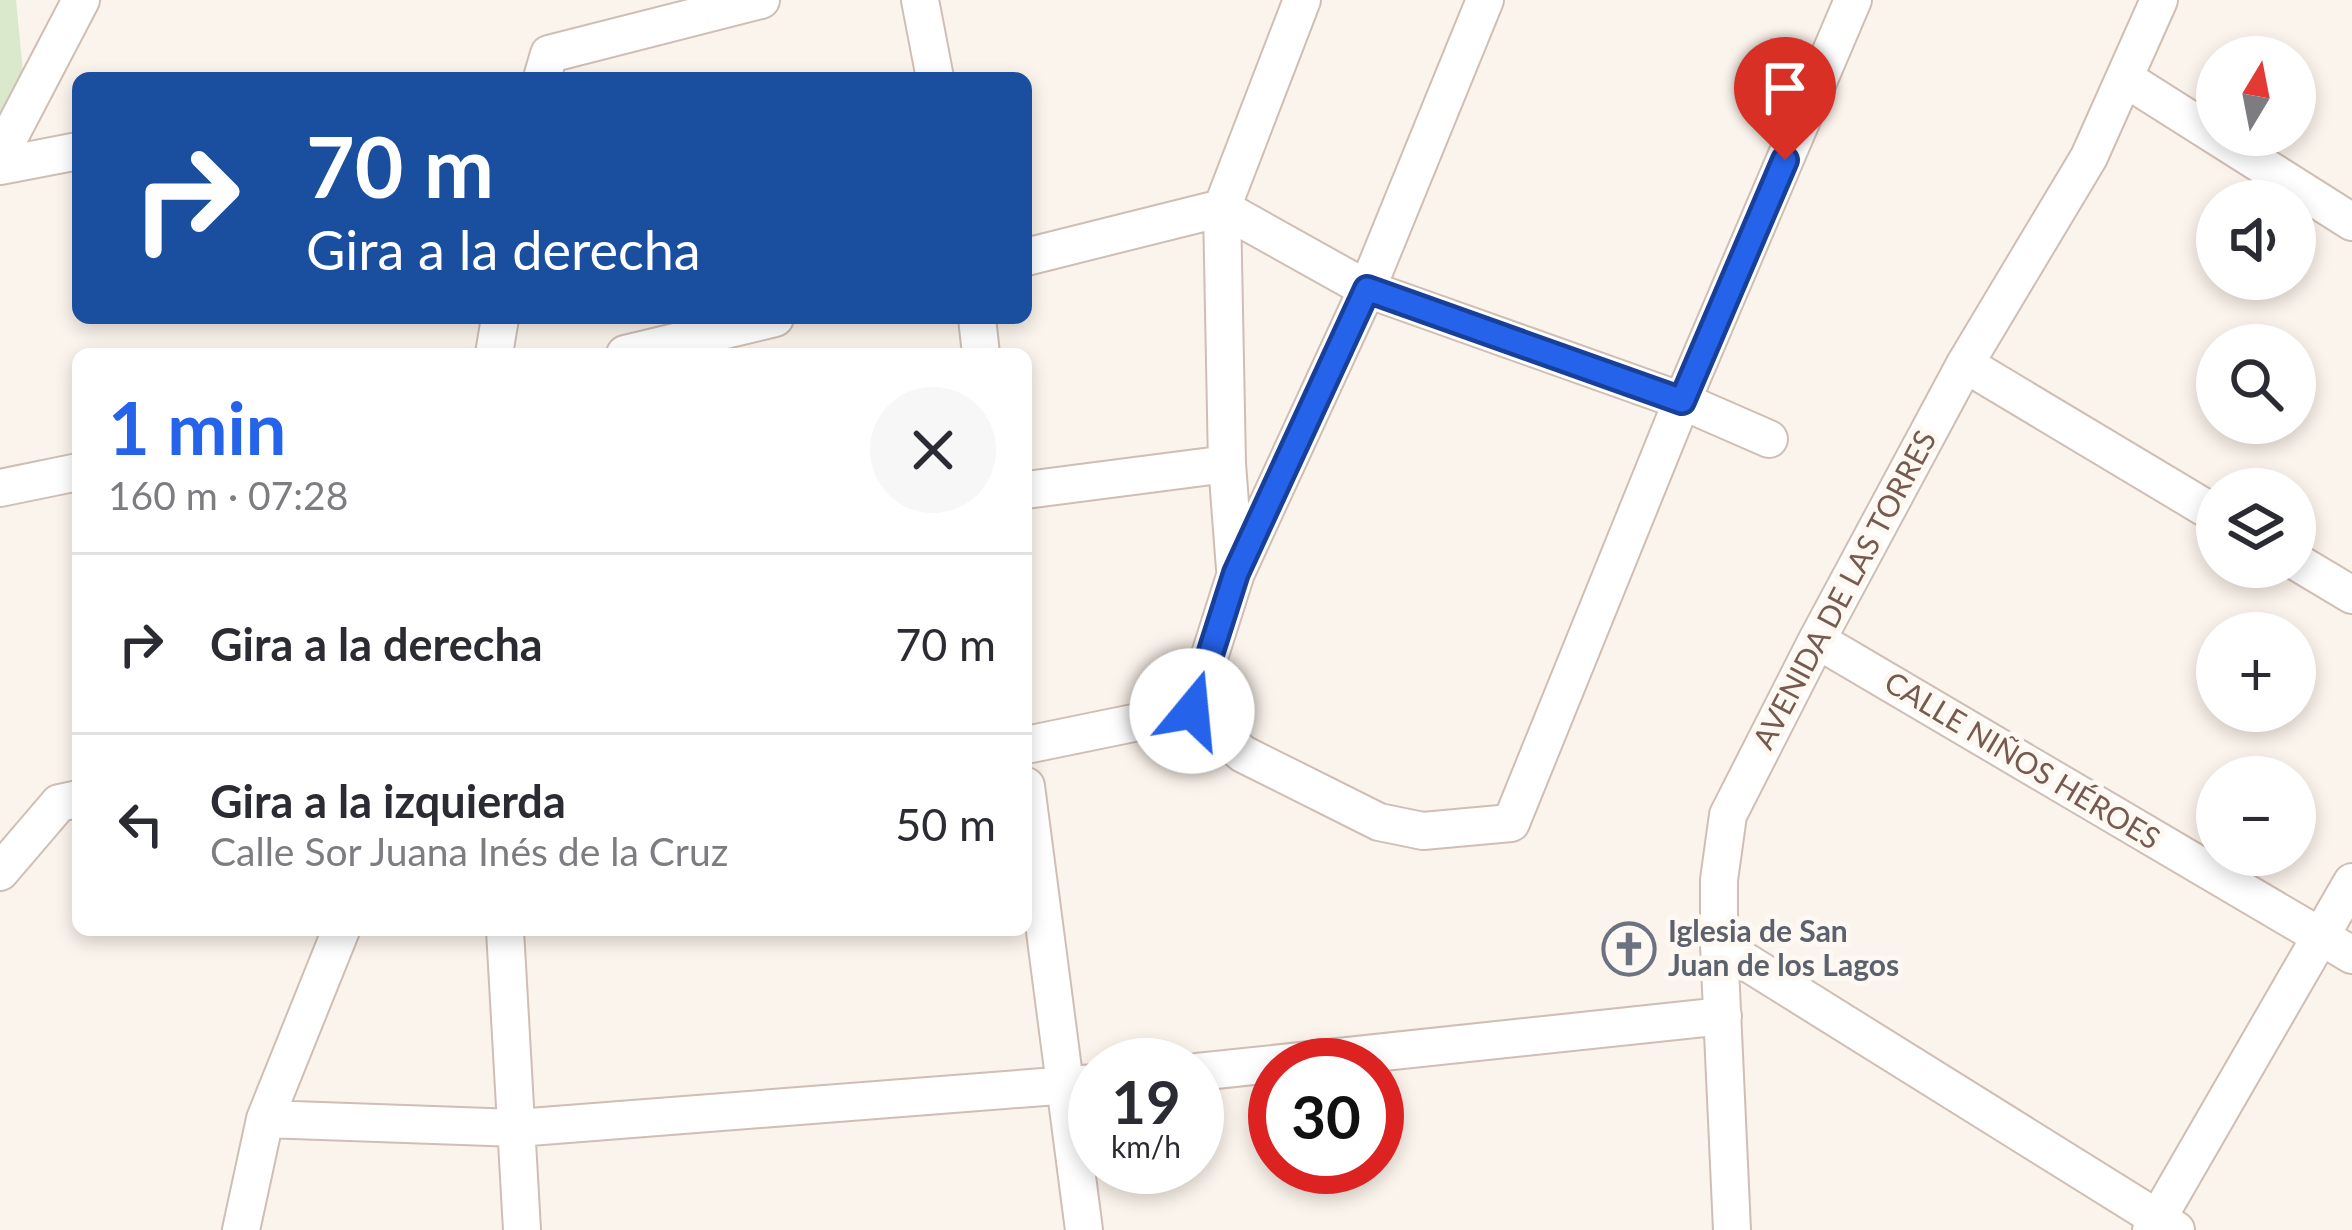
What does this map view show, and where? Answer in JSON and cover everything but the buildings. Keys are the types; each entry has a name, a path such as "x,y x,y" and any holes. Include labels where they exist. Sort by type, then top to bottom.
{"street":[{"path":"0,155 80,0"},
{"path":"543,71 549,54 761,0"},
{"path":"920,0 934,72"},
{"path":"1236,573 1227,464 1222,208 1301,0"},
{"path":"1192,711 1236,573 1367,289 1485,0"},
{"path":"1192,711 1243,754 1379,822 1423,831 1511,823 1682,401 1853,0"},
{"name":"AVENIDA DE LAS TORRES","path":"1732,1230 1719,945 1719,880 1728,815 1966,364 2089,157 2159,0"},
{"path":"2126,79 2352,222"},
{"path":"0,166 72,152"},
{"path":"1032,256 1222,208 1367,289 1682,401 1768,439"},
{"path":"650,348 750,324"},
{"path":"1966,364 2196,502"},
{"path":"1032,489 1227,464"},
{"path":"0,488 72,473"},
{"path":"2316,574 2352,596"},
{"name":"CALLE NIÑOS HÉROES","path":"1817,640 2337,947"},
{"path":"1032,744 1192,711"},
{"path":"0,872 59,802 72,800"},
{"path":"1032,819 1072,1038"},
{"path":"1719,945 2162,1226 2337,947 2352,882"},
{"path":"242,1230 266,1119 339,936"},
{"path":"505,936 522,1230"},
{"path":"1224,1069 1723,1016"},
{"path":"266,1119 517,1128 1068,1086"},
{"path":"1083,1194 1084,1230"}],"green space":[{"path":"0,0 16,0 24,83 0,142"}],"place":[{"name":"Iglesia de San Juan de los Lagos","path":"1629,949"}],"route":[{"path":"1192,711 1236,573 1367,289 1682,401 1785,160"}]}
